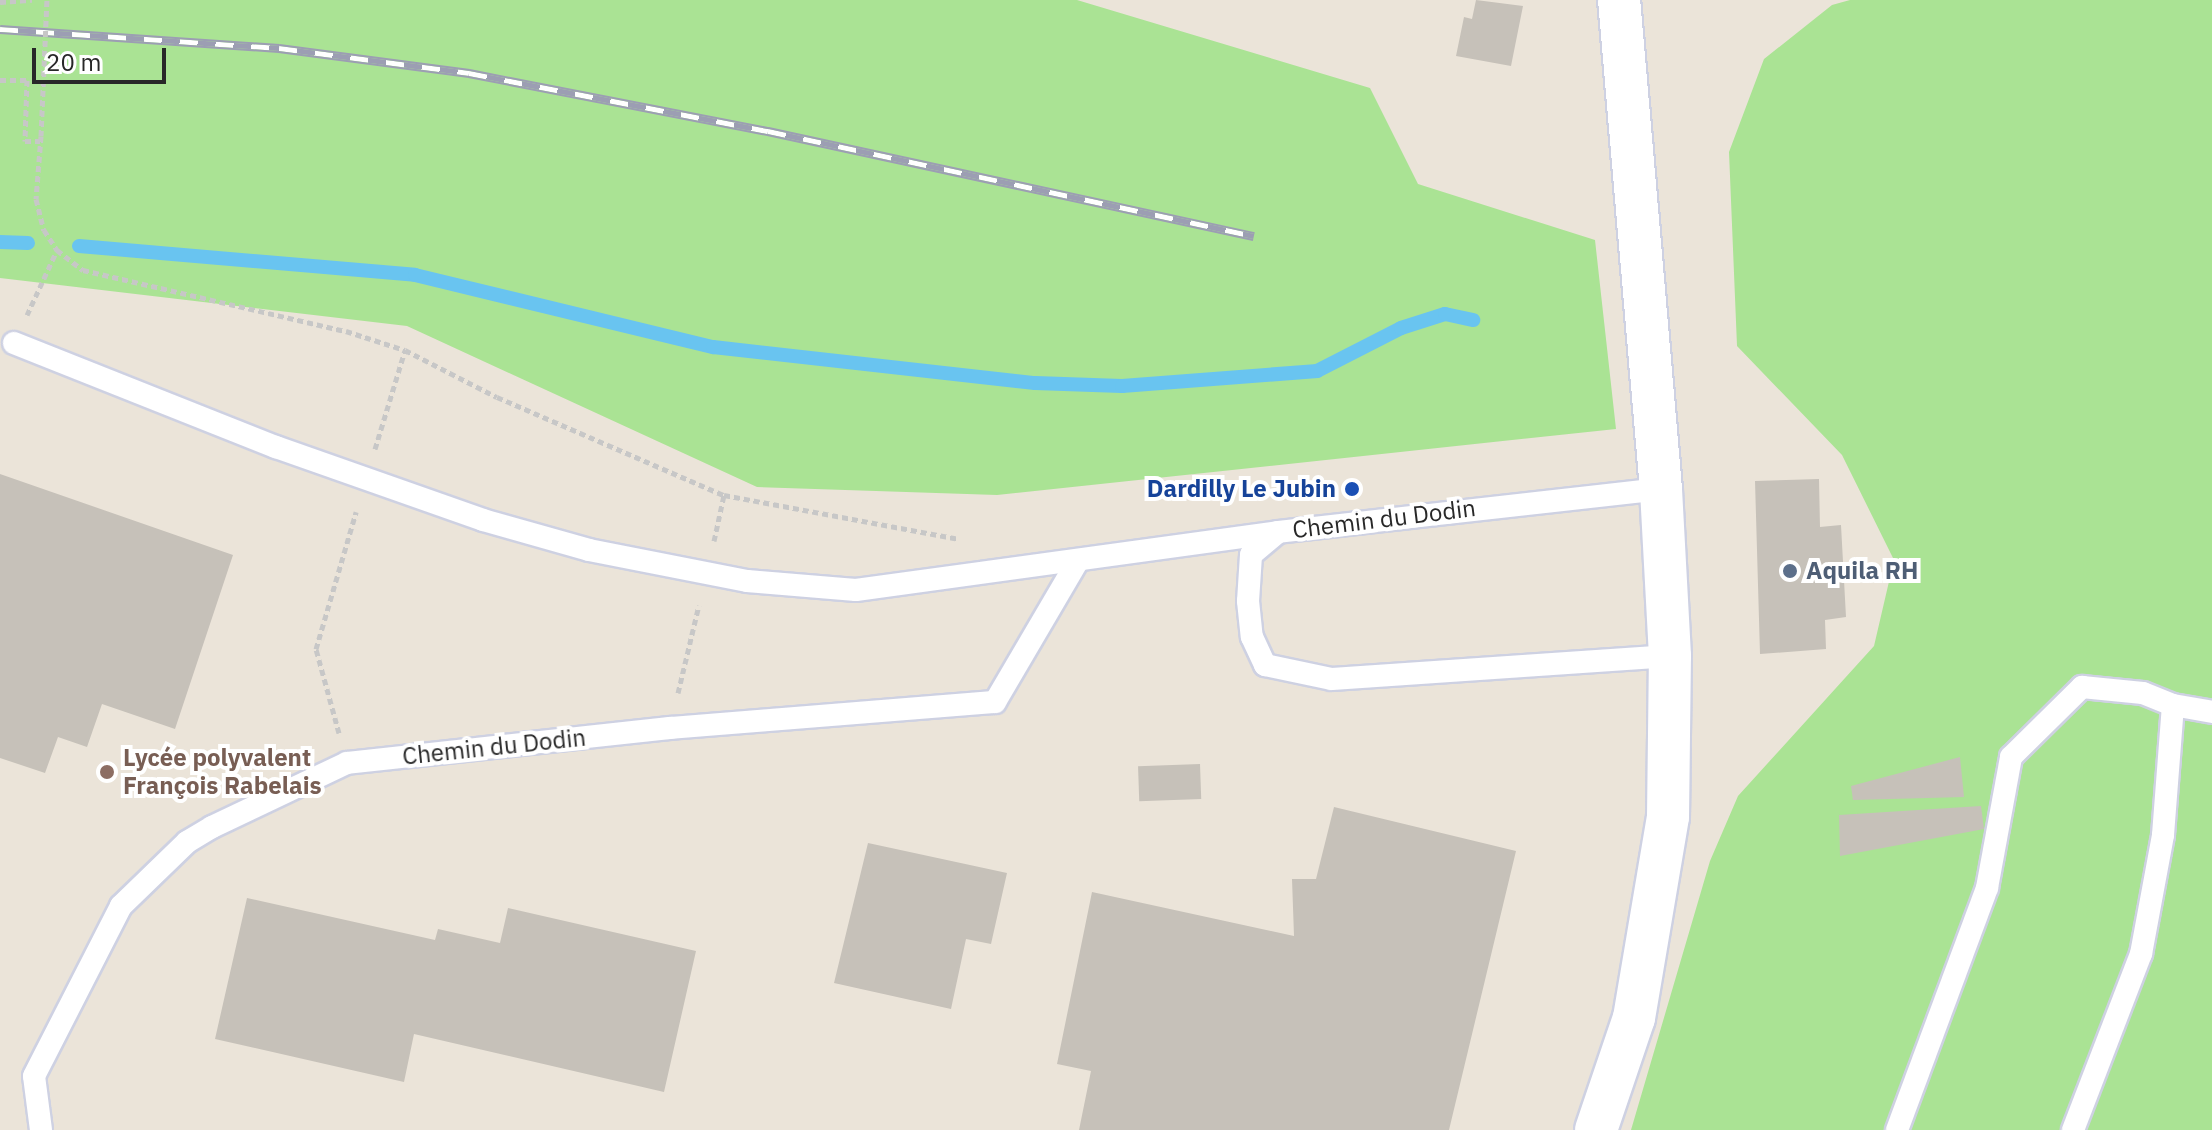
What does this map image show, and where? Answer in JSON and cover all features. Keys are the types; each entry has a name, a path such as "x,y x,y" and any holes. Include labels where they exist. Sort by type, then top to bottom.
{"street":[{"path":"1596,1130 1634,1018 1668,817 1670,656 1661,489 1619,0"}],"lane":[{"path":"14,343 366,478 589,550 706,573 856,590 1278,532"},
{"name":"Chemin du Dodin","path":"1661,489 1278,532 1251,555 1252,637 1265,665 1332,679 1670,656"},
{"name":"Chemin du Dodin","path":"41,1130 34,1076 121,906 187,842 347,763 670,728 995,702 1077,562"},
{"path":"1897,1130 1987,888 2011,757 2082,687 2143,693 2173,705 2212,712"},
{"path":"2073,1130 2141,954 2163,835 2173,705"}],"path":[{"path":"0,2 32,0"},
{"path":"47,0 36,199 57,250 83,270 346,331 405,350 497,397 724,495 968,540"},
{"path":"0,80 27,80 25,141 41,138"},
{"path":"14,343 57,250"},
{"path":"347,763 316,649 405,350"},
{"path":"670,728 724,495"}],"green space":[{"path":"0,0 1077,0 1370,88 1418,184 1595,240 1616,429 997,495 757,487 407,326 0,278"},
{"path":"1850,0 2212,0 2212,1130 1631,1130 1710,861 1738,796 1874,646 1894,560 1842,455 1737,346 1729,152 1764,59 1832,5"}],"building":[{"path":"1476,0 1523,6 1511,66 1456,56 1464,17 1472,19"},
{"path":"0,474 233,555 175,729 102,704 87,747 58,737 45,773 0,758"},
{"path":"1819,479 1820,527 1841,525 1846,617 1825,620 1826,649 1760,654 1755,481"},
{"path":"1960,757 1964,797 1853,800 1851,786"},
{"path":"1200,764 1201,799 1139,801 1138,766"},
{"path":"1981,806 1984,829 1840,856 1839,815"},
{"path":"1334,807 1516,851 1449,1130 1079,1130 1091,1071 1057,1064 1092,892 1294,936 1292,879 1316,879"},
{"path":"868,843 1007,873 991,944 966,939 951,1009 834,983"},
{"path":"247,898 435,940 438,929 500,943 508,908 696,951 664,1092 414,1034 404,1082 215,1039"}],"waterway":[{"path":"0,242 28,243"},
{"path":"79,246 415,275 713,347 1035,383 1122,386 1317,371 1401,328 1445,314 1473,320"}],"railway":[{"path":"0,29 279,48 469,73 768,131 1254,236"}],"place":[{"name":"Dardilly Le Jubin","path":"1352,489"},
{"name":"Aquila RH","path":"1790,571"},
{"name":"Lycée polyvalent François Rabelais","path":"107,772"}]}
